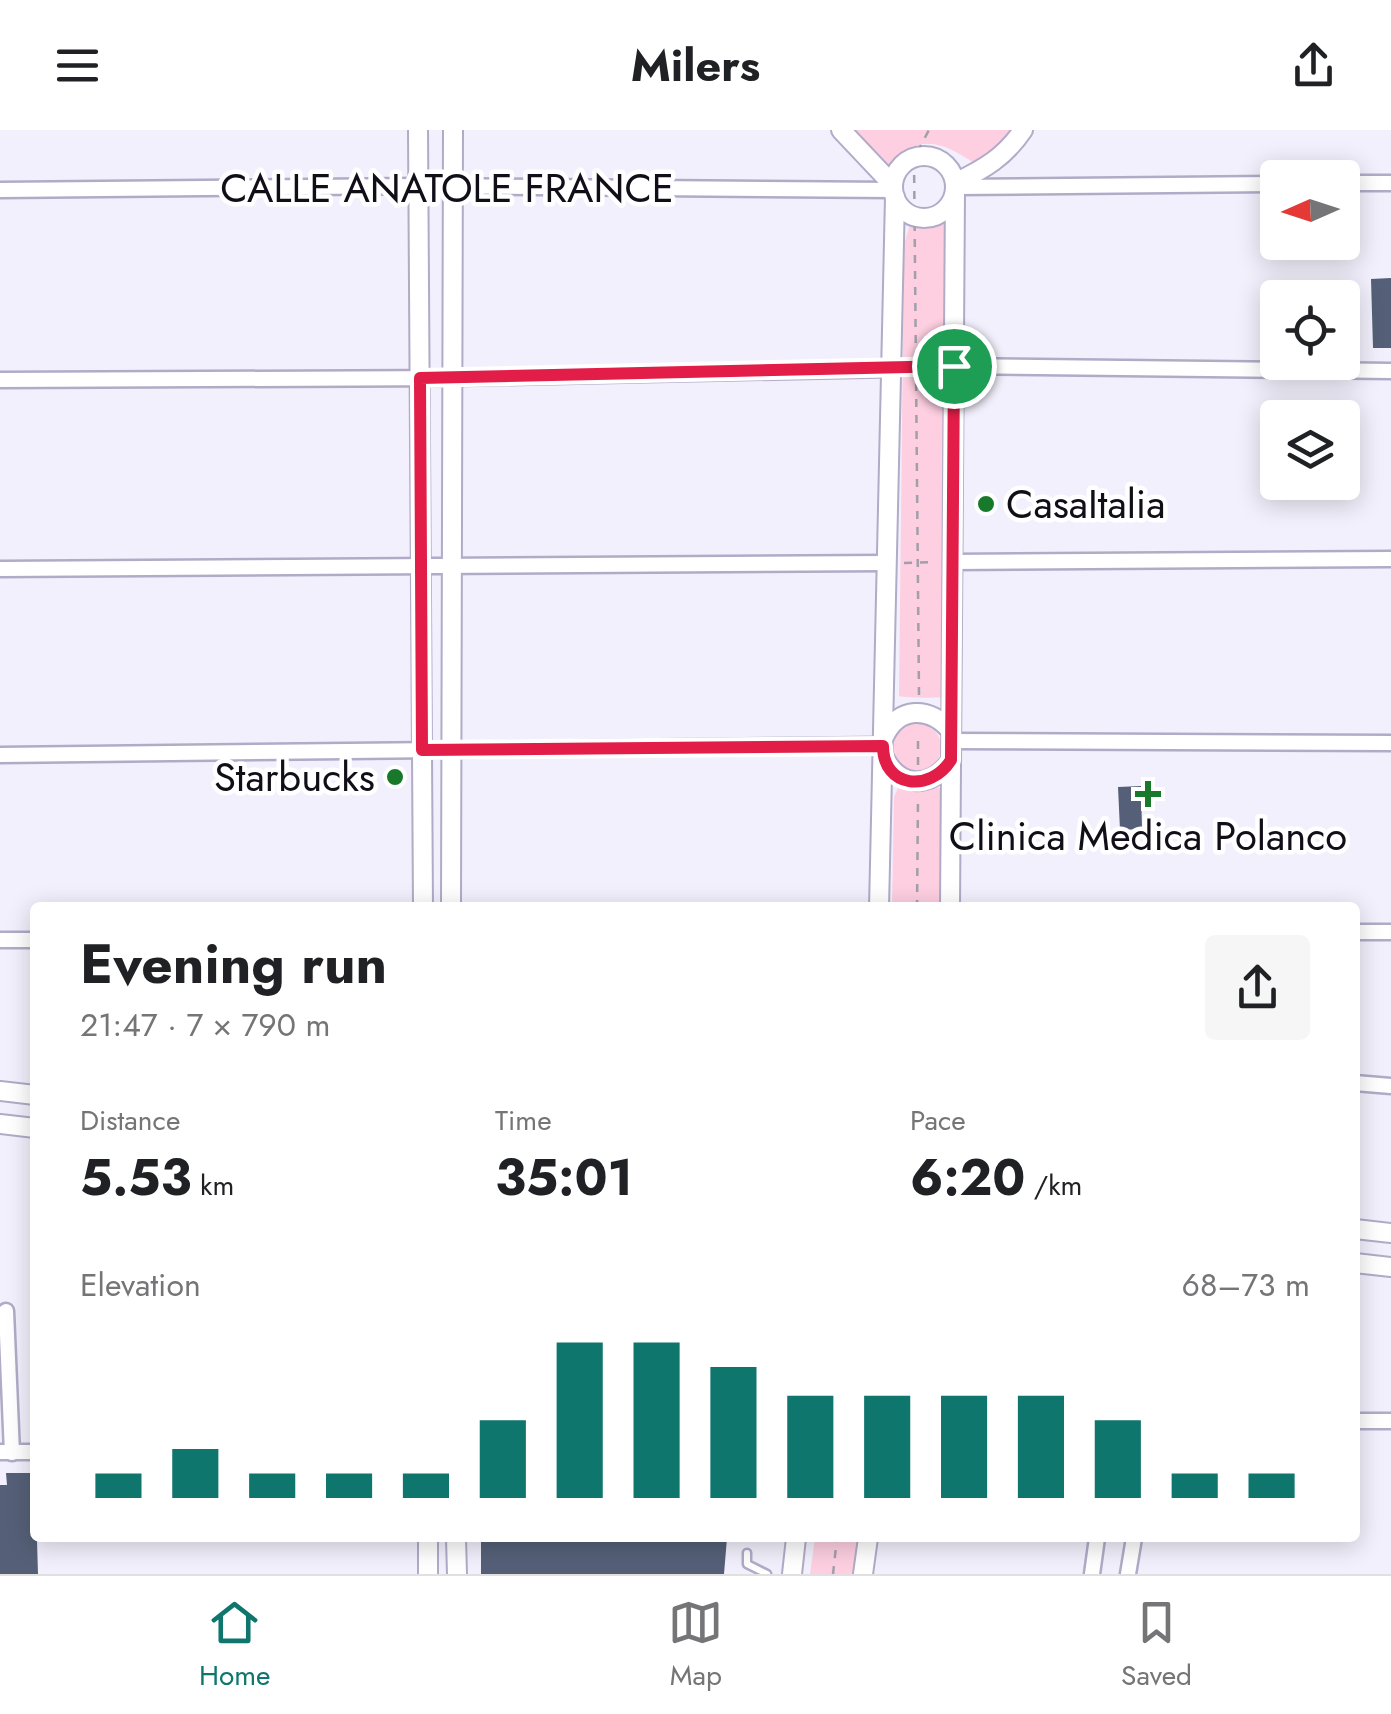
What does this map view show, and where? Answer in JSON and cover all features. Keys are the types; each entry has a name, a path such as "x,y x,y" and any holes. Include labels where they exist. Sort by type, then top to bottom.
{"street":[{"path":"418,130 423,902"},
{"path":"451,902 453,130"},
{"path":"842,130 894,191 902,209 914,217 931,218 947,209 955,188 1005,154 1022,130"},
{"path":"879,902 894,191 900,168 914,158 932,157 948,166 955,188 950,902"},
{"path":"1360,183 1391,183"},
{"path":"955,188 1260,184"},
{"name":"CALLE ANATOLE FRANCE","path":"0,190 453,186 894,191"},
{"path":"954,366 1391,371"},
{"path":"0,380 454,378 891,369"},
{"path":"952,562 1391,559"},
{"path":"0,569 887,563"},
{"path":"883,746 900,717 919,712 934,715 951,744"},
{"path":"951,744 1391,743"},
{"path":"883,746 899,777 918,782 935,778 951,744"},
{"path":"0,754 883,746"},
{"path":"1360,932 1391,932"},
{"path":"0,940 30,940"},
{"path":"1360,1084 1391,1086"},
{"path":"0,1090 30,1094"},
{"path":"0,1124 30,1127"},
{"path":"1360,1230 1391,1233"},
{"path":"1360,1263 1391,1266"},
{"path":"6,1311 6,1452"},
{"path":"1360,1421 1391,1421"},
{"path":"428,1542 428,1574"},
{"path":"456,1542 457,1574"},
{"path":"792,1574 796,1542"},
{"path":"864,1574 868,1542"},
{"path":"1092,1574 1097,1542"},
{"path":"1128,1574 1133,1542"}],"lane":[{"path":"747,1553 746,1564 767,1574"}],"path":[{"path":"917,902 914,158 929,130"},
{"path":"891,369 954,366"},
{"path":"887,563 952,562"},
{"path":"832,1574 837,1542"}],"shaded area":[{"path":"853,130 1015,130 993,153 974,163 951,149 929,144 908,149 889,168"},
{"path":"944,220 953,224 946,697 908,697 899,696 904,245 910,224 929,228"},
{"path":"917,723 934,730 941,747 934,764 917,771 900,764 893,747 900,730"},
{"path":"938,787 943,793 945,902 892,902 894,797 898,788"},
{"path":"814,1542 862,1542 858,1574 810,1574"}],"building":[{"path":"1391,278 1391,348 1373,348 1371,279"},
{"path":"1141,786 1142,829 1120,830 1118,787"},
{"path":"6,1473 30,1473 30,1542 37,1542 38,1574 0,1574 0,1485 7,1485"},
{"path":"481,1542 727,1542 724,1574 481,1574"}],"place":[{"name":"CasaItalia","path":"986,504"},
{"name":"Starbucks","path":"395,777"},
{"name":"Clinica Medica Polanco","path":"1148,794"}],"route":[{"path":"954,366 951,760 935,778 918,782 899,777 886,761 883,746 422,750 420,378 954,366"}]}
